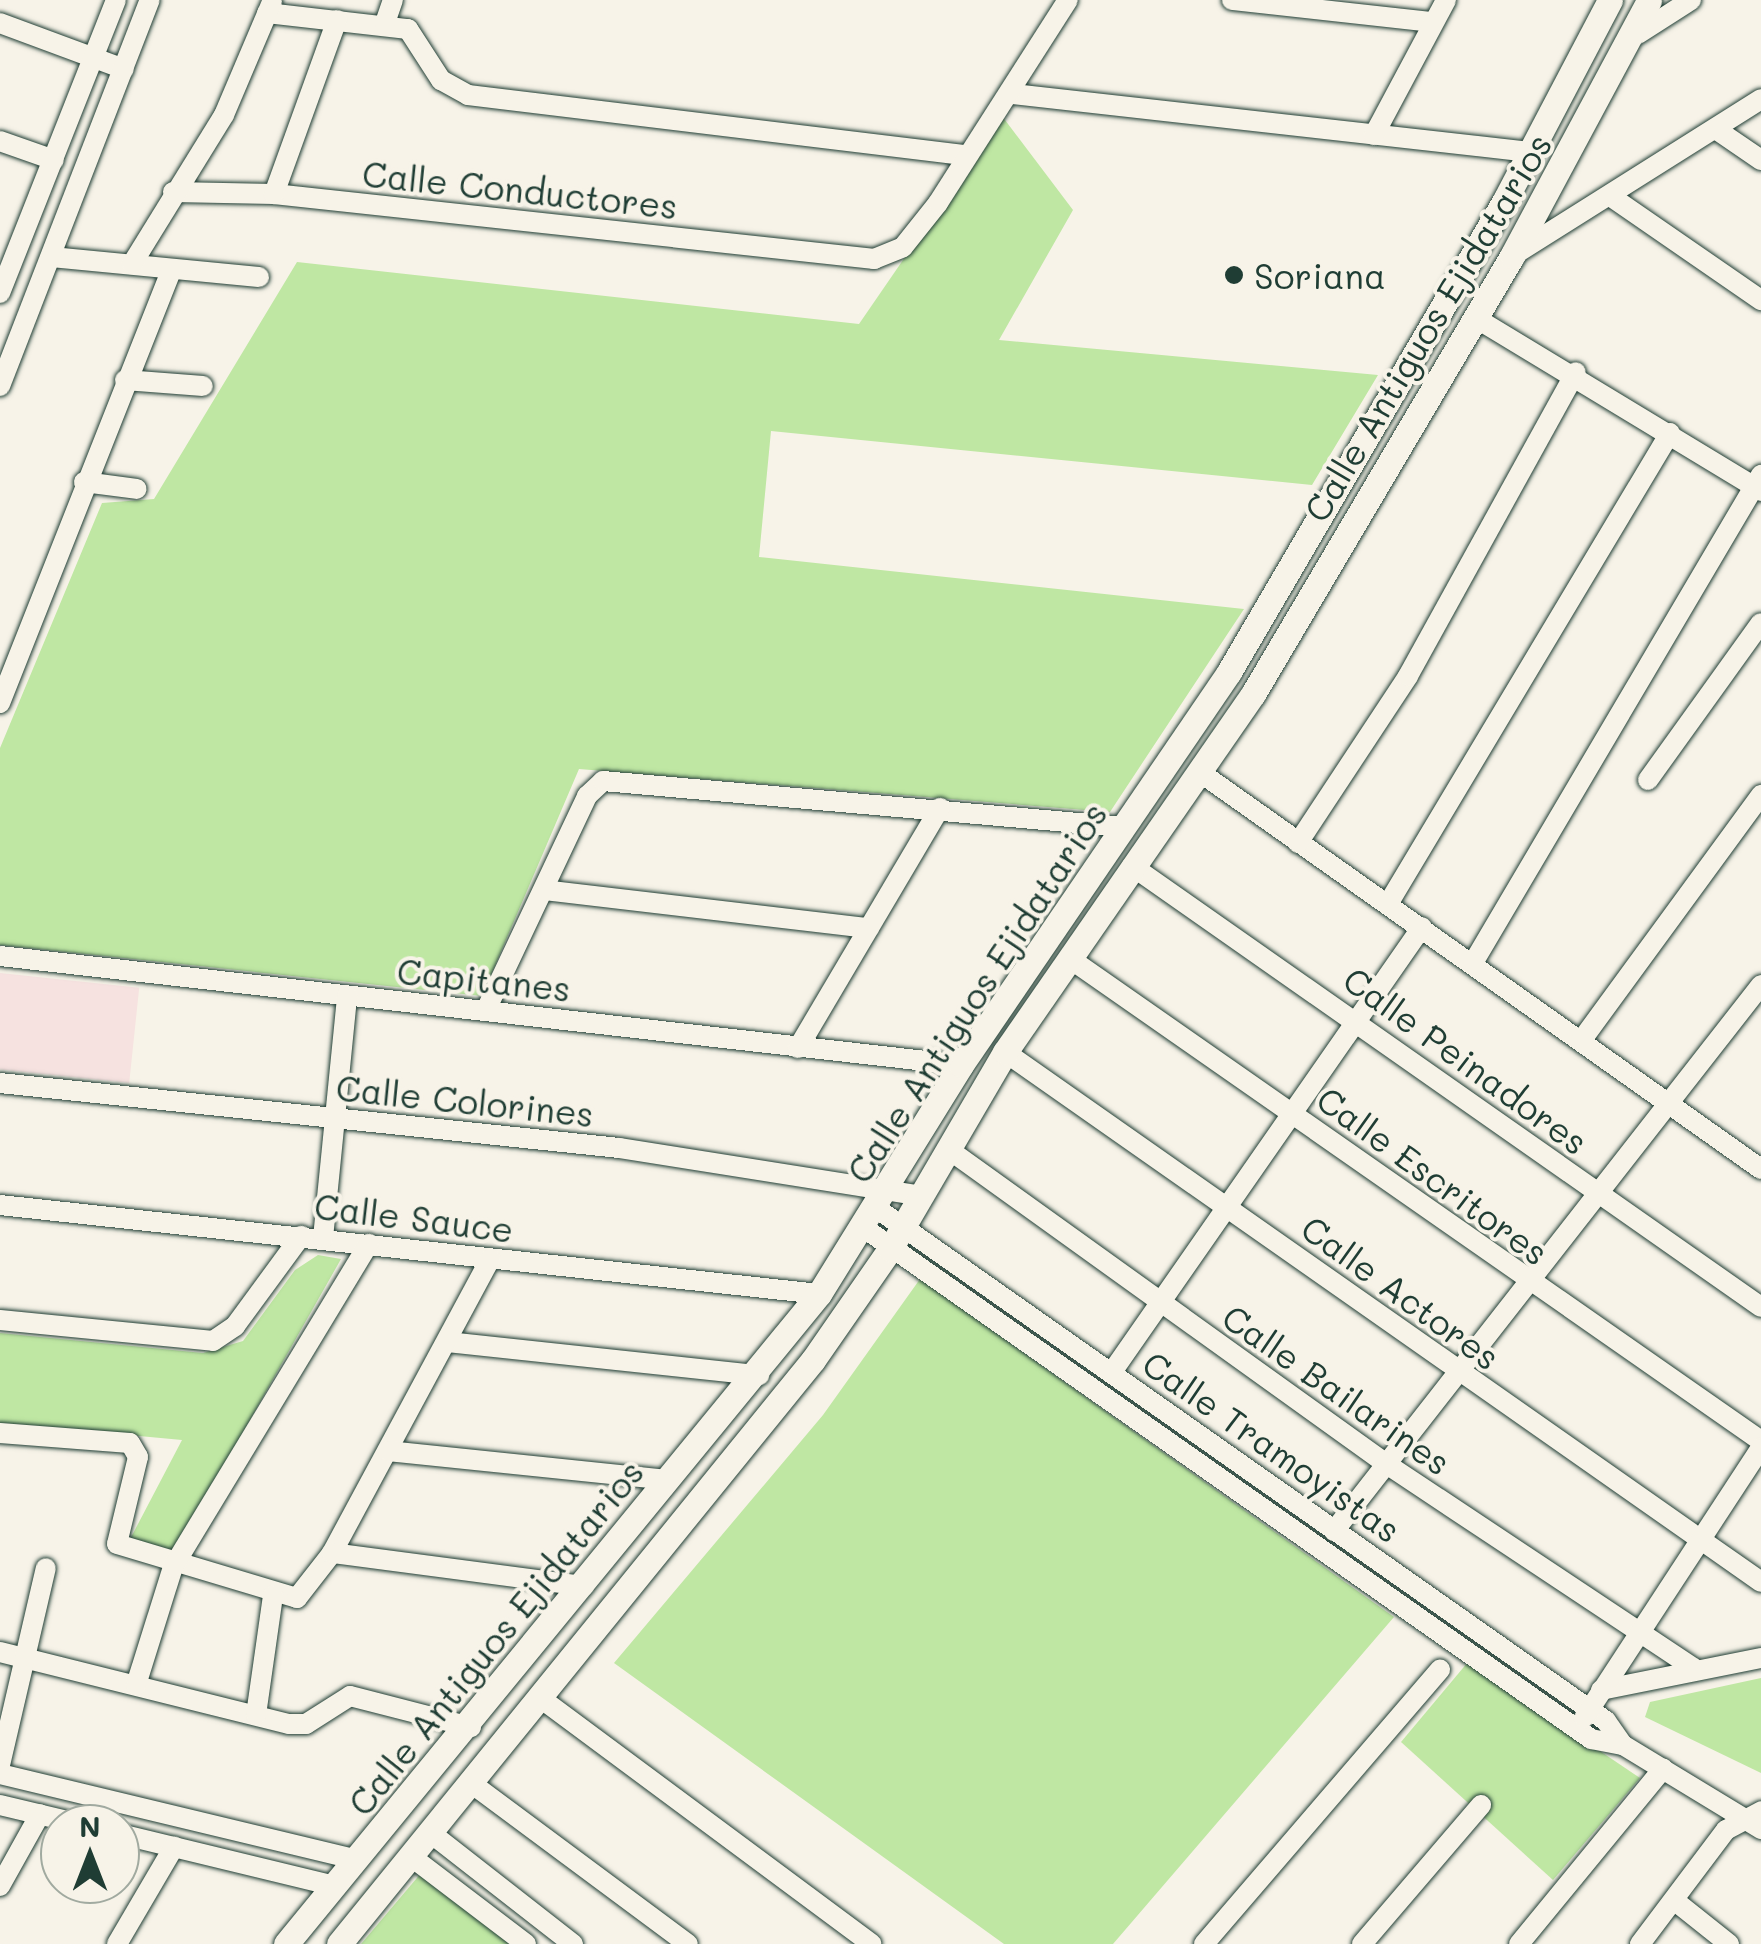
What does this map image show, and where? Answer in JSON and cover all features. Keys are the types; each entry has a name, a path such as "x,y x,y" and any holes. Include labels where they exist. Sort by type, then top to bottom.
{"street":[{"path":"0,294 5,264 54,160 116,0"},
{"path":"0,386 150,0"},
{"path":"385,24 392,0"},
{"path":"132,264 224,115 270,7 337,20 385,24 420,38 441,80 468,94 963,155 1012,94 1068,0"},
{"path":"1232,0 1432,22"},
{"path":"1374,135 1446,0"},
{"name":"Calle Antiguos Ejidatarios","path":"286,1944 471,1726 820,1294 891,1185 961,1065 1229,672 1530,152 1610,0"},
{"name":"Calle Antiguos Ejidatarios","path":"339,1944 413,1858 538,1697 813,1360 896,1239 1005,1052 1132,866 1201,774 1512,256 1638,34 1649,0"},
{"path":"1638,34 1691,0"},
{"path":"274,194 337,20"},
{"path":"0,22 124,69"},
{"path":"1012,94 1530,152"},
{"path":"1512,256 1612,198 1761,98"},
{"path":"1717,130 1761,160"},
{"path":"0,142 54,160"},
{"name":"Calle Conductores","path":"173,192 274,194 860,259 902,247 963,155"},
{"path":"1612,198 1761,300"},
{"path":"51,258 259,277"},
{"path":"0,703 170,270"},
{"path":"1473,963 1758,484 1576,372 1474,317"},
{"path":"1298,843 1408,676 1576,372"},
{"path":"125,380 203,386"},
{"path":"1388,904 1670,433"},
{"path":"84,482 137,489"},
{"path":"1648,780 1761,624"},
{"path":"1201,774 1761,1169"},
{"path":"486,1010 593,786 620,779 1124,827"},
{"path":"1581,1041 1761,795"},
{"path":"798,1048 940,808"},
{"name":"Calle Peinadores","path":"1132,866 1361,1021 1595,1195 1761,1307"},
{"path":"544,890 868,928"},
{"path":"1112,1372 1231,1210 1422,927"},
{"name":"Capitanes","path":"0,956 961,1065"},
{"name":"Calle Escritores","path":"1069,958 1525,1282 1761,1444"},
{"path":"1334,1531 1664,1104 1758,995"},
{"path":"323,1238 347,996"},
{"name":"Calle Actores","path":"1005,1052 1455,1372 1761,1582"},
{"name":"Calle Colorines","path":"0,1083 891,1185 921,1196"},
{"name":"Calle Bailarines","path":"948,1149 1385,1463 1696,1670"},
{"name":"Calle Sauce","path":"0,1204 820,1294"},
{"name":"Calle Tramoyistas","path":"870,1218 1577,1729 1623,1746 1755,1819"},
{"path":"0,1320 212,1341 235,1326 301,1236"},
{"name":"Calle Tramoyistas","path":"896,1239 1112,1372 1589,1709 1623,1746"},
{"path":"136,1685 174,1567 369,1244"},
{"path":"0,1433 137,1449 115,1531 124,1549 274,1596 302,1595 332,1553 490,1258"},
{"path":"448,1342 758,1375"},
{"path":"1577,1729 1761,1444"},
{"path":"388,1451 670,1480"},
{"path":"332,1553 584,1586"},
{"path":"0,1766 46,1568"},
{"path":"256,1714 274,1596"},
{"path":"0,1652 299,1725 350,1696 471,1726"},
{"path":"1601,1690 1761,1658"},
{"path":"1204,1944 1440,1670"},
{"path":"538,1697 871,1944"},
{"path":"1519,1944 1663,1769"},
{"path":"0,1774 357,1860"},
{"path":"471,1783 688,1944"},
{"path":"0,1804 40,1814 0,1886"},
{"path":"1362,1944 1481,1804"},
{"path":"1640,1944 1755,1819"},
{"path":"432,1834 573,1944"},
{"path":"140,1839 335,1886"},
{"path":"117,1944 174,1847"},
{"path":"413,1858 526,1944"},
{"path":"1675,1902 1730,1944"}],"shaded area":[{"path":"0,973 139,988 129,1083 0,1070"}],"green space":[{"path":"1002,116 1073,210 999,340 1378,375 1312,485 771,431 759,557 1244,609 1110,812 579,769 482,996 0,945 0,748 102,503 154,499 297,262 859,324"},
{"path":"318,1255 341,1259 173,1556 127,1545 182,1440 0,1423 0,1333 203,1353 243,1341 295,1270"},
{"path":"920,1279 1394,1617 1113,1944 1004,1944 614,1663 823,1415"},
{"path":"1468,1662 1640,1778 1553,1880 1401,1742"},
{"path":"1761,1678 1761,1773 1645,1717 1650,1702"},
{"path":"422,1872 509,1944 361,1944"}],"place":[{"name":"Soriana","path":"1234,275"}]}
